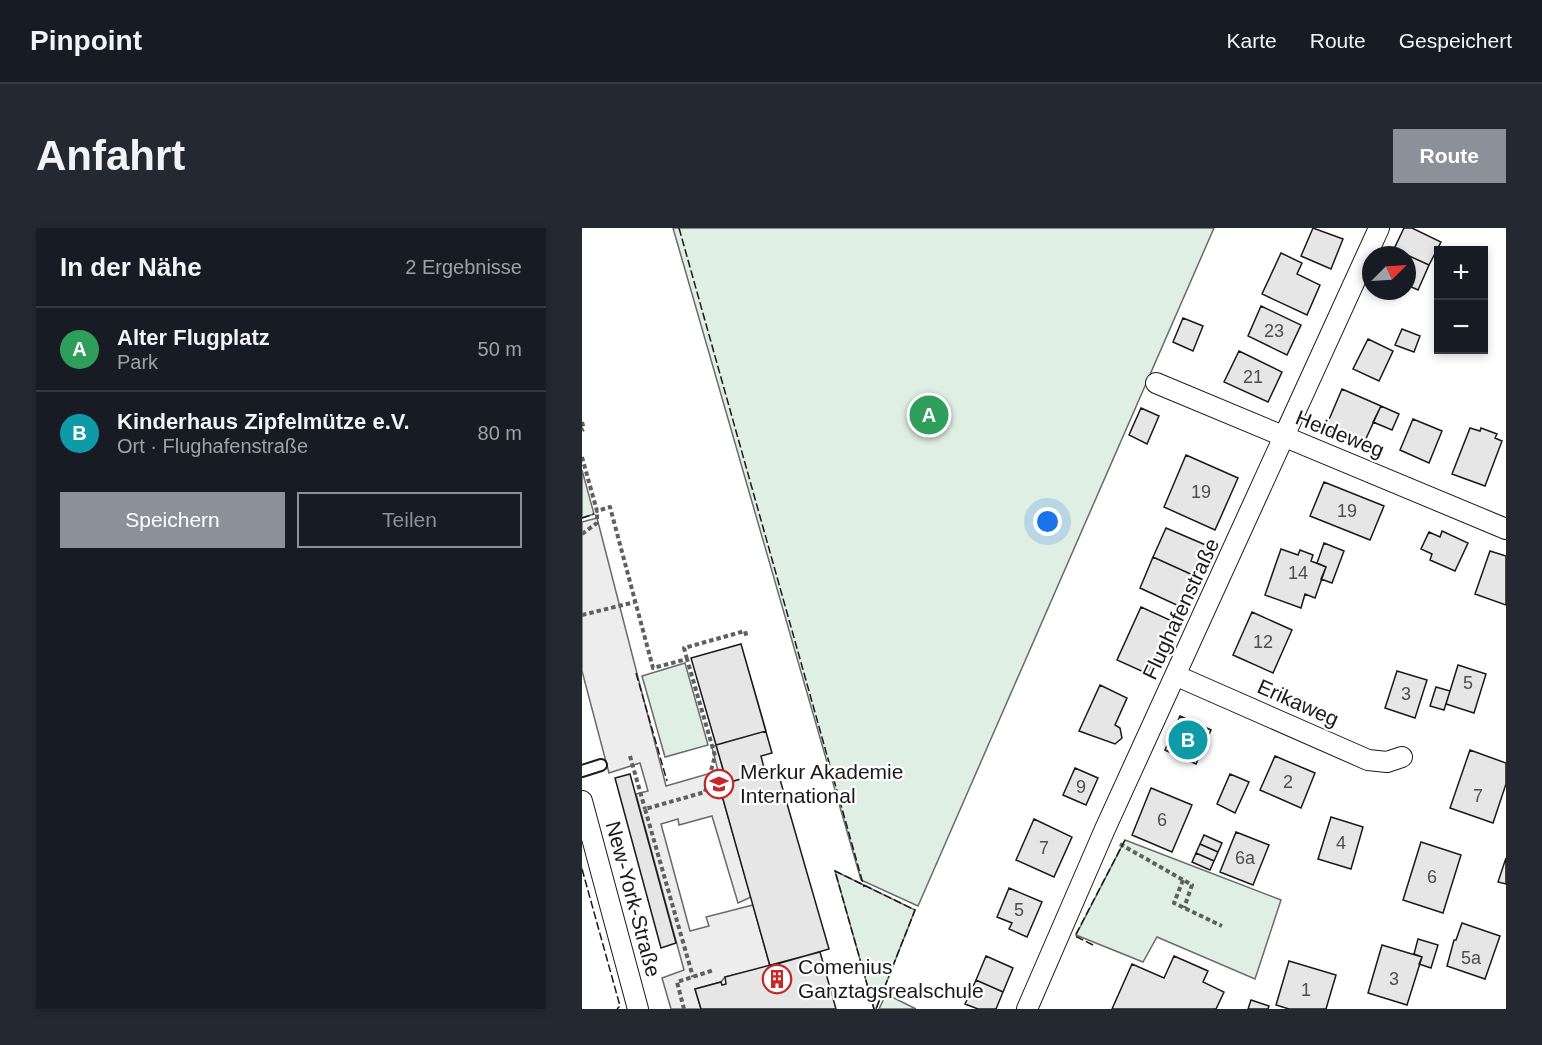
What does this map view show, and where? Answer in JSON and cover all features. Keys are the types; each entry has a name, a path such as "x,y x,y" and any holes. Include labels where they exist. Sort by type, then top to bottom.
{"street":[{"name":"Flughafenstraße","path":"1027,1009 1102,836 1177,676 1379,228"},
{"name":"Heideweg","path":"1156,383 1506,529"},
{"name":"Erikaweg","path":"1177,676 1368,760 1387,762 1402,758"},
{"name":"New-York-Straße","path":"582,801 638,1009"}],"lane":[{"path":"582,771 601,765"}],"path":[{"path":"582,422 584,429 582,430"},
{"path":"582,457 597,511 597,523 582,534"},
{"path":"597,511 610,507 653,668 687,659"},
{"path":"582,615 635,602"},
{"path":"645,809 705,792 715,756 684,648 745,631 747,638"},
{"path":"630,756 693,976"},
{"path":"1102,836 1192,885 1184,908"},
{"path":"1183,880 1174,903 1222,927"},
{"path":"684,1009 677,982 714,970"}],"green space":[{"path":"673,228 1214,228 918,906 861,880"},
{"path":"582,470 594,514 582,518"},
{"path":"685,663 708,745 665,757 642,676"},
{"path":"1125,840 1281,900 1255,979 1157,937 1143,962 1076,935"},
{"path":"835,871 915,910 876,1009 874,1009"},
{"path":"886,994 916,1009 879,1009"}],"shaded area":[{"path":"597,518 666,786 718,771 712,747 716,745 727,783 719,785 751,897 738,903 712,816 679,825 678,819 661,824 690,931 709,926 706,917 753,905 770,966 725,977 721,982 695,989 701,1009 671,1009 662,978 684,970 636,794 648,791 640,763 609,773 582,671 582,522"}],"building":[{"path":"1313,228 1343,239 1331,269 1301,256"},
{"path":"1404,228 1412,228 1441,242 1439,246 1434,246 1434,255 1429,265 1416,259 1416,246 1395,246"},
{"path":"1281,253 1302,263 1297,274 1320,285 1307,315 1262,294"},
{"path":"1416,259 1429,265 1418,290 1416,289"},
{"path":"1261,306 1301,325 1287,355 1248,336"},
{"path":"1183,318 1203,326 1193,351 1173,342"},
{"path":"1402,329 1420,336 1414,352 1395,345"},
{"path":"1368,339 1393,351 1379,381 1353,369"},
{"path":"1239,351 1282,372 1268,402 1224,382"},
{"path":"1342,389 1381,406 1363,445 1325,429"},
{"path":"1381,406 1399,414 1392,430 1373,422"},
{"path":"1141,408 1159,416 1147,444 1129,435"},
{"path":"1413,419 1442,431 1429,463 1400,450"},
{"path":"1470,428 1480,431 1481,428 1497,434 1495,438 1502,441 1485,486 1452,474"},
{"path":"1186,455 1238,478 1215,530 1164,507"},
{"path":"1324,482 1384,506 1370,540 1310,516"},
{"path":"1166,528 1208,546 1195,576 1153,557"},
{"path":"1442,531 1468,543 1455,571 1430,560 1432,554 1421,549 1429,532 1440,537"},
{"path":"1324,543 1344,551 1332,583 1321,579 1326,567 1317,563"},
{"path":"1281,549 1298,555 1300,550 1313,555 1311,561 1326,567 1315,598 1305,594 1301,608 1265,595"},
{"path":"1490,551 1506,556 1506,605 1475,594"},
{"path":"1153,557 1195,576 1181,607 1140,588"},
{"path":"1141,607 1172,621 1148,674 1117,660"},
{"path":"1252,612 1292,630 1273,673 1233,655"},
{"path":"741,644 772,753 761,756 765,772 727,783 691,658"},
{"path":"741,644 766,731 716,745 691,658"},
{"path":"1458,665 1486,674 1474,713 1446,704"},
{"path":"1397,671 1427,680 1415,718 1385,708"},
{"path":"1100,685 1127,698 1115,725 1120,728 1122,738 1115,744 1079,731"},
{"path":"1436,687 1450,691 1444,710 1430,706"},
{"path":"1180,716 1211,730 1196,764 1165,750"},
{"path":"1470,750 1506,763 1506,784 1493,823 1450,808"},
{"path":"1275,756 1315,773 1301,808 1260,790"},
{"path":"1075,768 1098,778 1086,805 1063,795"},
{"path":"777,769 829,949 770,966 719,785"},
{"path":"630,774 676,943 661,948 615,778"},
{"path":"1230,774 1249,782 1235,813 1217,804"},
{"path":"1151,788 1192,805 1172,852 1132,835"},
{"path":"1331,817 1363,827 1351,869 1318,859"},
{"path":"1034,819 1072,837 1054,877 1016,860"},
{"path":"1236,832 1269,845 1253,885 1220,872"},
{"path":"1204,835 1222,843 1218,852 1200,844"},
{"path":"1421,842 1461,855 1443,913 1403,900"},
{"path":"1200,844 1218,852 1214,861 1196,853"},
{"path":"1196,853 1214,861 1210,870 1192,862"},
{"path":"1506,858 1506,884 1498,882"},
{"path":"1009,888 1042,902 1027,937 1009,929 1012,923 997,917"},
{"path":"1462,923 1500,936 1485,979 1447,966 1454,940 1456,940"},
{"path":"1418,939 1438,945 1431,968 1419,964 1422,957 1414,954"},
{"path":"1382,945 1422,957 1407,1005 1368,993"},
{"name":"Comenius Ganztagsrealschule","path":"820,952 836,1009 701,1009 695,989 721,982 722,985 726,984 725,977"},
{"path":"986,956 1013,968 1003,992 976,980"},
{"path":"1174,956 1208,971 1203,982 1224,992 1216,1009 1112,1009 1132,964 1164,978"},
{"path":"1289,961 1336,975 1326,1009 1289,1009 1276,1005"},
{"path":"976,980 1003,992 996,1009 978,1009 965,1004"},
{"path":"1251,1000 1269,1006 1268,1009 1248,1009"}],"fence":[{"path":"679,228 864,887"},
{"path":"582,518 594,514"},
{"path":"636,673 667,781"},
{"path":"1093,945 1075,936 1125,840"},
{"path":"582,869 620,1006 617,1009"},
{"path":"874,1009 835,871 915,910 876,1009"}],"place":[{"name":"Alter Flugplatz","path":"929,415"},
{"name":"Kinderhaus Zipfelmütze e.V.","path":"1188,740"},
{"name":"Merkur Akademie International","path":"719,784"},
{"name":"Comenius Ganztagsrealschule","path":"777,979"}]}
